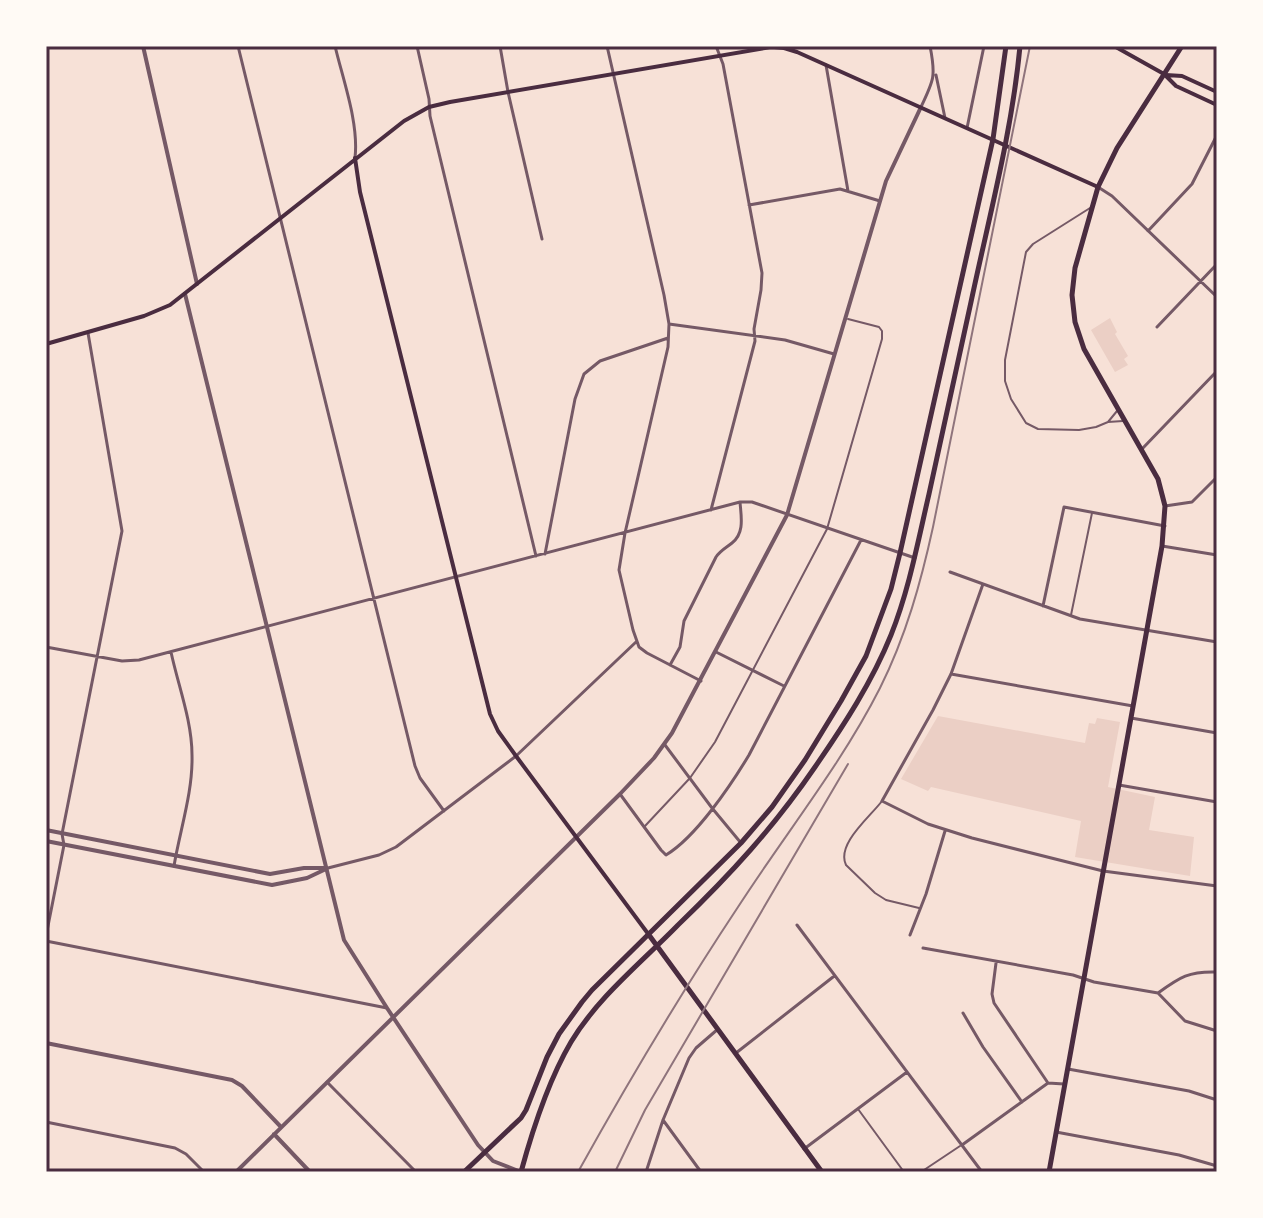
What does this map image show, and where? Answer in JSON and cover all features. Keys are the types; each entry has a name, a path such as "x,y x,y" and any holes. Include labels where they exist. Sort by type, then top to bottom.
{"main road":[{"path":"464,1172 513,1128 526,1110 547,1057 570,1018 592,990 741,843 787,787 854,678 877,630 900,553 993,139 1006,46"},
{"path":"521,1172 550,1085 572,1040 592,1012 751,852 782,814 860,697 885,649 906,593 915,558 1004,145 1020,46"},
{"path":"1114,46 1164,74 1176,86 1217,105"},
{"path":"1049,1172 1165,526 1165,506 1158,479 1079,336 1072,295 1075,268 1098,187 1117,148 1182,46"},
{"path":"46,344 152,314 185,294 355,158 404,121 429,107 771,47 785,47 1098,187"},
{"path":"1164,74 1182,76 1217,92"},
{"path":"355,158 360,192 486,703 494,723 822,1172"},
{"path":"943,364 957,367"}],"street":[{"path":"143,46 197,284"},
{"path":"238,46 417,772 444,811"},
{"path":"335,46 356,141 355,158"},
{"path":"417,46 455,222 536,556"},
{"path":"500,46 542,239"},
{"path":"607,46 669,324 667,355 619,570 636,642 643,651 701,681"},
{"path":"711,510 755,341 762,280 723,64 716,46"},
{"path":"930,46 945,118"},
{"path":"967,128 984,46"},
{"path":"826,65 848,191"},
{"path":"236,1172 620,794 665,745 787,515 880,201 890,171 934,79 935,69"},
{"path":"1148,231 1192,184 1217,135"},
{"path":"1098,187 1112,196 1217,297"},
{"path":"749,205 840,189 880,201"},
{"path":"1157,327 1217,264"},
{"path":"185,294 344,940 486,1154 501,1165 521,1172"},
{"path":"669,324 755,335 835,354"},
{"path":"88,333 122,531 62,834 64,845 46,939 387,1008"},
{"path":"545,554 577,389 584,374 600,361 669,338"},
{"path":"1142,450 1217,371"},
{"path":"1165,506 1192,502 1217,477"},
{"path":"46,647 128,661 740,502 752,502 915,558"},
{"path":"670,665 680,647 684,621 716,557 740,533 740,502"},
{"path":"1043,606 1064,507 1165,526"},
{"path":"620,794 666,855 682,842 732,784 861,540"},
{"path":"1162,546 1217,555"},
{"path":"950,572 1070,616 1217,642"},
{"path":"983,584 951,674 882,801 945,831 1103,871 1217,886"},
{"path":"46,841 272,885 307,878 326,869 369,858 388,851 516,756 636,642"},
{"path":"171,652 193,753 174,866"},
{"path":"716,652 785,687"},
{"path":"951,674 1133,706"},
{"path":"1131,718 1217,733"},
{"path":"665,745 741,843"},
{"path":"1119,785 1217,802"},
{"path":"46,830 270,874 304,868 326,869"},
{"path":"910,935 945,831"},
{"path":"270,874 272,885"},
{"path":"797,925 982,1172"},
{"path":"923,948 1158,993 1185,1021 1217,1031"},
{"path":"996,961 992,994 994,1003 1048,1083"},
{"path":"1158,993 1189,974 1217,972"},
{"path":"736,1053 834,976"},
{"path":"963,1013 1022,1102"},
{"path":"646,1172 663,1120 690,1056 718,1029"},
{"path":"46,1043 232,1080 242,1086 281,1127"},
{"path":"1067,1069 1189,1091 1217,1100"},
{"path":"804,1149 908,1071"},
{"path":"327,1082 416,1172"},
{"path":"962,1145 1048,1083 1064,1084"},
{"path":"663,1120 701,1172"},
{"path":"46,1122 175,1148 204,1172"},
{"path":"1056,1132 1179,1155 1217,1166"},
{"path":"274,1134 310,1172"}],"lane":[{"path":"1091,207 1033,244 1026,252 1004,372 1011,399 1031,427 1079,430 1108,422 1119,409"},
{"path":"644,827 690,778 715,742 827,529 882,339 879,327 845,318"},
{"path":"1108,422 1125,421"},
{"path":"1070,616 1092,513"},
{"path":"882,801 863,821 844,849 843,859 875,893 886,900 920,908"},
{"path":"858,1109 904,1172"},
{"path":"921,1172 962,1145"}],"shaded area":[{"path":"1110,318 1128,356 1124,359 1128,365 1115,372 1091,330"},
{"path":"938,716 1085,743 1089,723 1095,724 1097,718 1120,722 1108,787 1155,797 1149,830 1194,837 1190,876 1075,857 1081,821 931,787 928,791 901,779"}],"railway":[{"path":"578,1172 696,972 865,717 898,649 918,588 933,527 1030,46"},
{"path":"615,1172 645,1110 848,764"}]}
